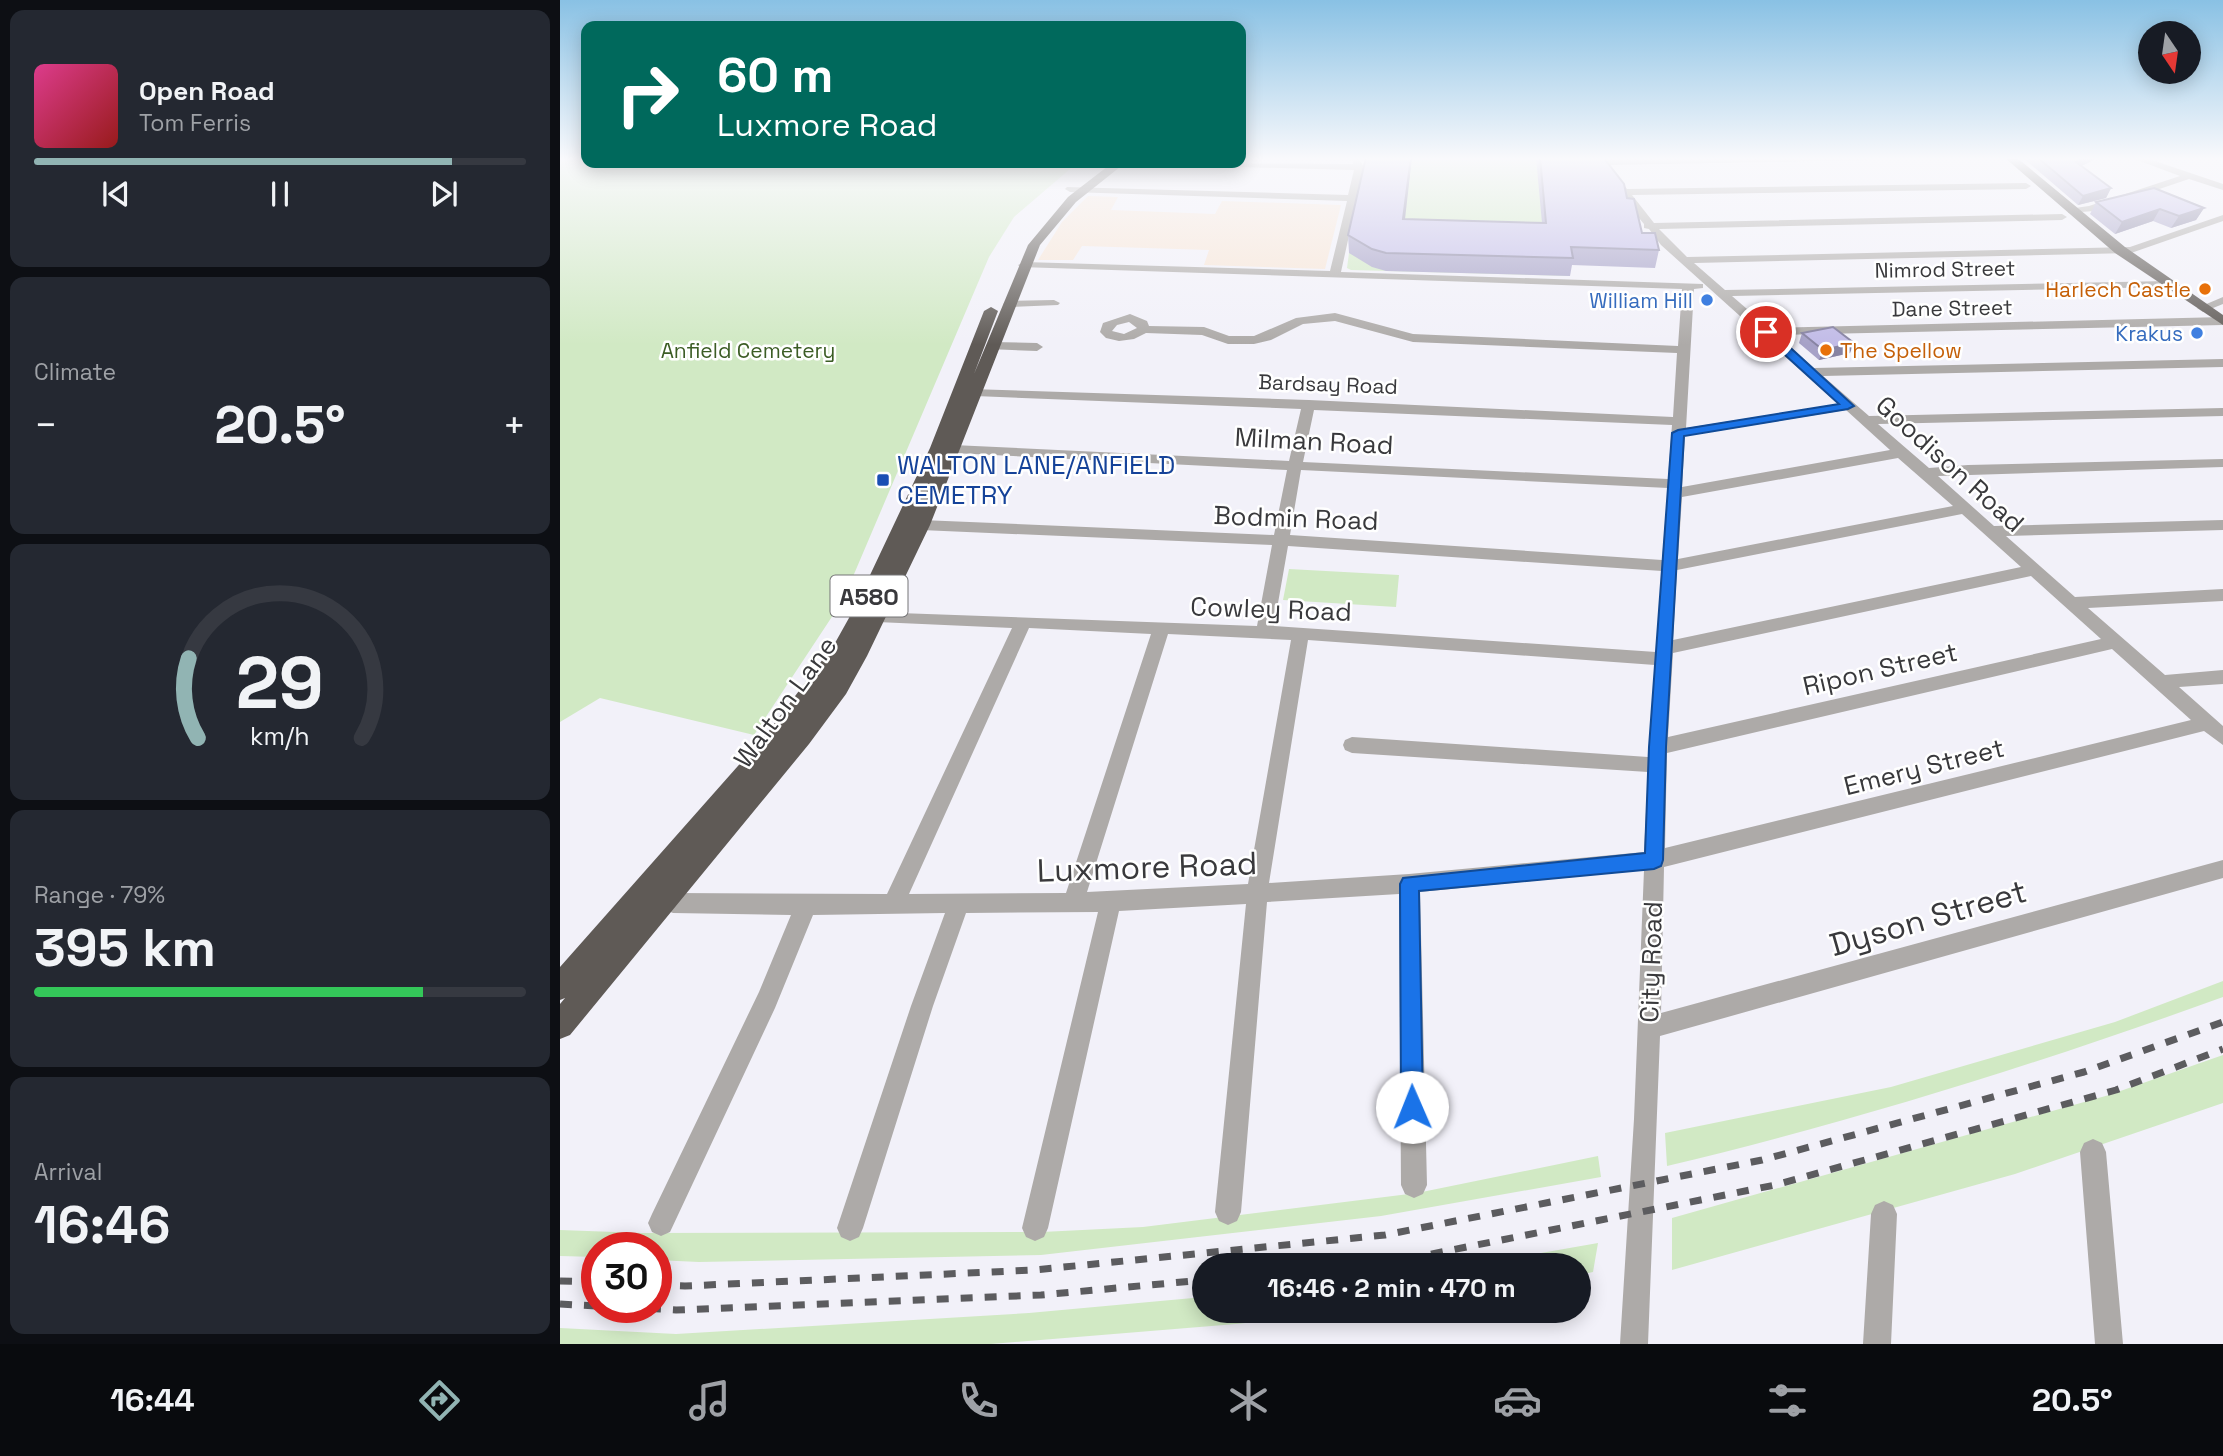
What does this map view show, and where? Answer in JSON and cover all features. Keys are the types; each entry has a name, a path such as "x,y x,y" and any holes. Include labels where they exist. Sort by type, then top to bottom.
{"highway":[{"name":"Walton Lane","path":"560,1025 842,648 864,609 938,448 978,342 1017,250 1040,220"},
{"name":"Walton Lane","path":"560,987 656,896 831,698 860,651 921,525 1024,265 1053,220"},
{"path":"2075,220 2223,321"}],"street":[{"path":"1335,275 1347,220"},
{"name":"Goodison Road","path":"1643,220 1900,453 1926,473 2069,603 2223,737"},
{"path":"1648,226 1867,220"},
{"path":"1681,256 2120,250 2139,248 2218,220"},
{"name":"Nimrod Street","path":"1024,265 1718,289 2168,284"},
{"name":"City Road","path":"1634,1344 1646,1119 1657,756 1688,287"},
{"path":"2203,308 2223,300"},
{"path":"1009,303 1054,303"},
{"path":"1143,329 1204,331 1227,340 1254,340 1267,337 1300,321 1322,317 1345,318 1413,338 1683,351"},
{"path":"1204,331 1215,321"},
{"name":"Dane Street","path":"1766,332 2223,321"},
{"path":"992,346 1037,347"},
{"path":"1811,372 2223,363"},
{"name":"Bardsay Road","path":"975,392 1309,404 1678,427 1848,406"},
{"path":"1264,634 1295,464 1309,404"},
{"path":"1864,420 2223,412"},
{"name":"Milman Road","path":"953,449 1295,464 1673,488 1714,488 1900,453"},
{"path":"1926,473 1968,468 2223,463"},
{"name":"Bodmin Road","path":"921,525 1386,546 1669,566 1965,509"},
{"path":"1989,531 2223,525"},
{"name":"Cowley Road","path":"877,616 1664,654 2033,570"},
{"path":"2069,603 2223,596"},
{"path":"894,903 1023,623"},
{"path":"1073,903 1161,629"},
{"path":"1228,1212 1257,895 1300,635"},
{"name":"Ripon Street","path":"1352,746 1657,756 2115,642"},
{"path":"2161,682 2223,677"},
{"name":"Emery Street","path":"1654,860 2207,723"},
{"name":"Luxmore Road","path":"656,896 673,903 806,905 1111,902 1409,884 1654,860"},
{"name":"Dyson Street","path":"1649,1028 2223,869"},
{"path":"1409,884 1413,1185"},
{"path":"1035,1228 1111,902"},
{"path":"850,1228 922,1006 959,904"},
{"path":"662,1223 767,1000 806,905"},
{"path":"2092,1152 2109,1344"},
{"path":"1877,1344 1884,1214"}],"shaded area":[{"path":"1064,220 1337,220 1325,269 1204,265 1209,250 1082,246 1073,260 1038,260"}],"green space":[{"name":"Anfield Cemetery","path":"560,220 1012,220 989,257 843,600 754,735 600,698 560,722"},
{"path":"1356,220 1572,220 1566,246 1570,276 1351,270 1347,268"},
{"path":"1289,569 1399,575 1396,607 1283,600"},
{"path":"2223,981 2223,997 2086,1045 1878,1110 1667,1166 1665,1133 1891,1087 2115,1022"},
{"path":"2223,1055 2223,1103 2015,1174 1672,1270 1672,1218 2109,1095"},
{"path":"1598,1156 1601,1177 1381,1216 1041,1255 672,1261 672,1233 1042,1232 1143,1227 1417,1193"},
{"path":"560,1230 615,1232 581,1232 581,1257 560,1256"},
{"path":"1598,1243 1591,1272 1591,1253 1541,1253"},
{"path":"1192,1298 1192,1323 1245,1323 991,1344 560,1344 560,1328 676,1334 1029,1313"}],"building":[{"path":"1352,220 1546,223 1546,220 1639,220 1642,233 1655,233 1659,250 1571,247 1573,258 1386,253 1372,249 1348,235"},
{"path":"1833,327 1854,343 1823,350 1802,333"}],"railway":[{"path":"672,1286 1034,1270 1385,1235 1762,1160 2084,1072 2223,1022"},
{"path":"1437,1253 1775,1185 2116,1090 2223,1049"},
{"path":"560,1281 581,1282"},
{"path":"672,1310 1041,1295 1192,1281"},
{"path":"560,1304 581,1305"}],"place":[{"name":"Harlech Castle","path":"2205,289"},
{"name":"William Hill","path":"1707,300"},
{"name":"Krakus","path":"2197,333"},
{"name":"The Spellow","path":"1826,350"},
{"name":"WALTON LANE/ANFIELD CEMETRY","path":"883,480"}],"route":[{"path":"1412,1107 1409,884 1654,860 1658,747 1678,433 1848,406 1766,332"}]}
